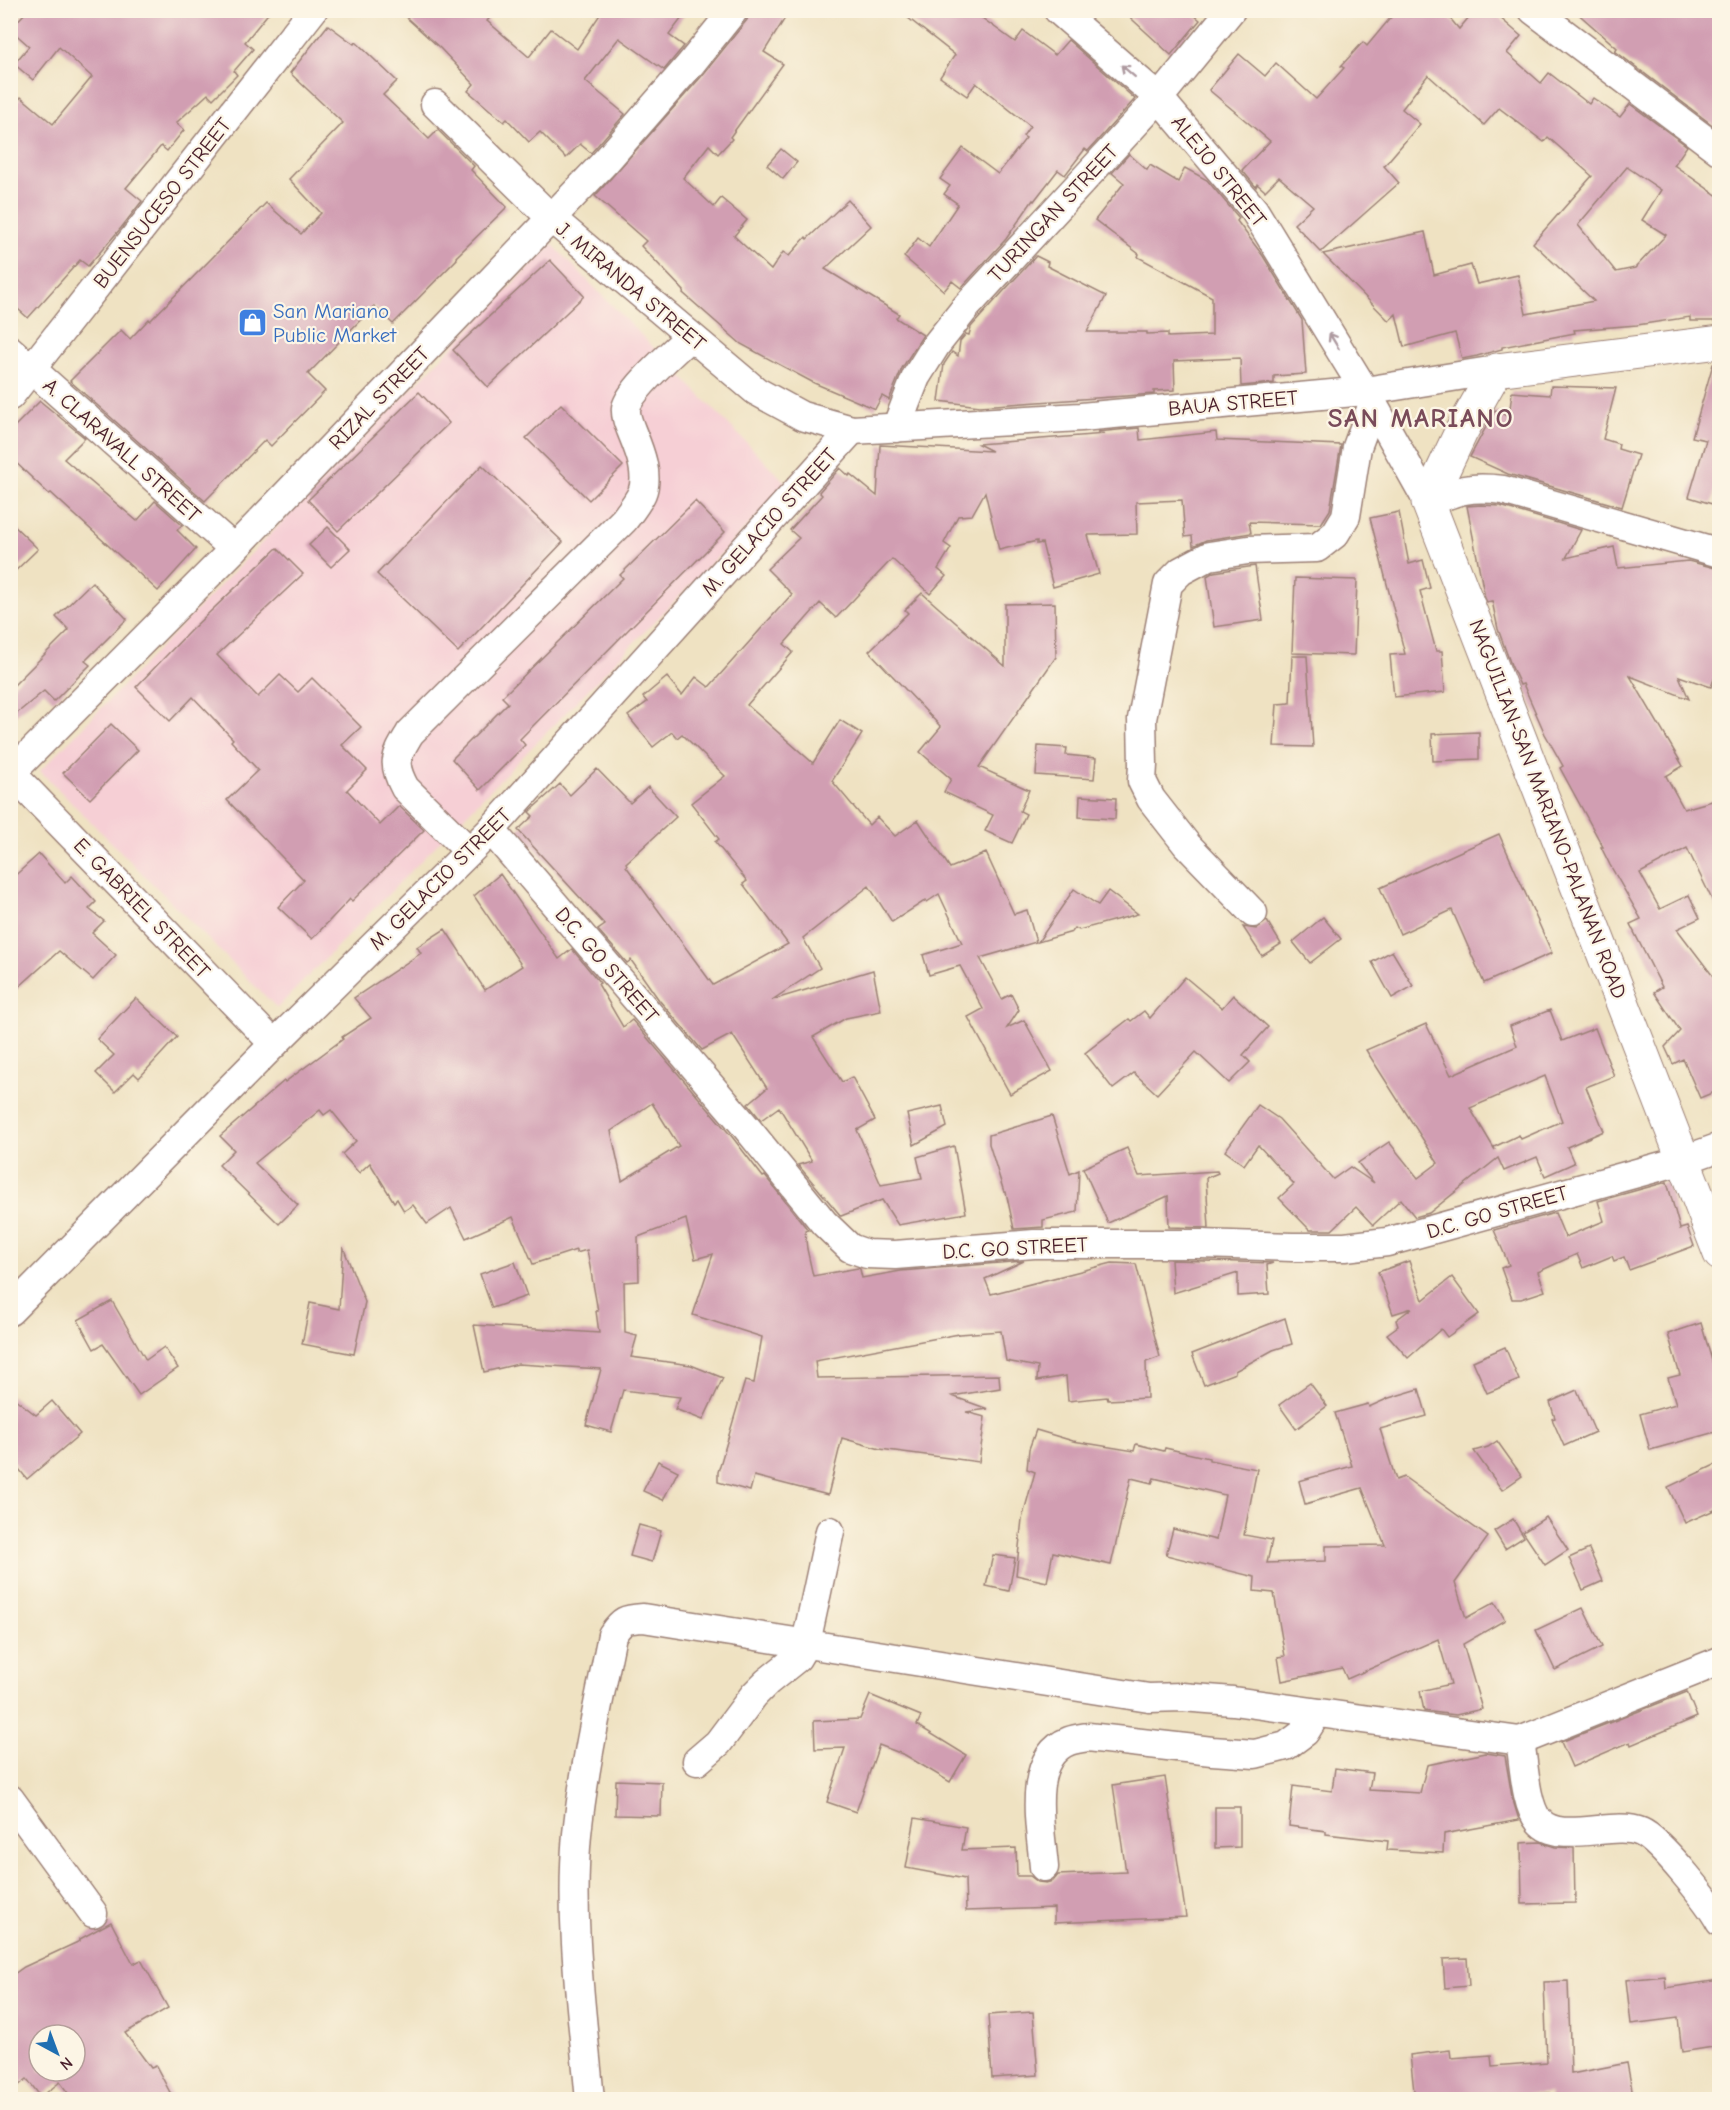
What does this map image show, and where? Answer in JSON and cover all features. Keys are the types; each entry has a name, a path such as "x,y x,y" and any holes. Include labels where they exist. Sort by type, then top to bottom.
{"main road":[{"name":"BAUA STREET","path":"1496,370 1719,342"},
{"path":"1428,502 1461,432 1496,370"},
{"name":"NAGUILIAN-SAN MARIANO-PALANAN ROAD","path":"1428,502 1719,1254"}],"street":[{"name":"BUENSUCESO STREET","path":"10,396 313,10"},
{"name":"RIZAL STREET","path":"11,773 234,549 606,161 689,66 734,10"},
{"name":"ALEJO STREET","path":"1058,10 1159,98 1254,210 1369,398 1428,502"},
{"name":"TURINGAN STREET","path":"896,428 916,378 936,345 967,306 1159,98 1232,10"},
{"path":"1533,10 1719,151"},
{"name":"J. MIRANDA STREET","path":"435,104 551,218 756,392 802,416 852,430"},
{"path":"469,851 405,788 398,775 396,756 410,733 624,520 642,493 645,476 639,450 627,419 626,408 641,384 690,336"},
{"name":"A. CLARAVALL STREET","path":"10,350 234,549"},
{"name":"BAUA STREET","path":"852,430 1369,398 1496,370"},
{"path":"1253,913 1187,845 1151,799 1142,781 1142,719 1168,584 1181,571 1209,556 1248,550 1317,548 1335,534 1346,516 1357,447 1369,398"},
{"name":"M. GELACIO STREET","path":"10,1311 274,1044 491,830 852,430"},
{"path":"1428,502 1462,489 1503,490 1719,553"},
{"name":"E. GABRIEL STREET","path":"11,773 274,1044"},
{"name":"D.C. GO STREET","path":"491,830 746,1127 824,1223 850,1248 867,1254 895,1255 1034,1244 1345,1247 1387,1242 1684,1160 1719,1148"},
{"path":"697,1761 718,1743 754,1695 797,1658 806,1643 831,1531"},
{"path":"590,2100 575,1925 577,1836 586,1764 612,1635 621,1623 629,1618 643,1618 806,1643 1149,1698 1182,1697 1233,1701 1520,1741 1719,1661"},
{"path":"1044,1867 1040,1782 1044,1766 1054,1752 1068,1741 1088,1737 1255,1754 1286,1746 1305,1732 1317,1713"},
{"path":"1520,1741 1530,1806 1539,1821 1559,1831 1627,1828 1643,1833 1661,1849 1701,1894 1712,1907 1719,1922"},
{"path":"10,1799 93,1913"}],"shaded area":[{"path":"552,244 788,485 277,1008 40,771"}],"building":[{"path":"28,10 271,10 245,42 253,49 234,71 237,75 213,99 208,94 176,123 184,130 167,151 161,146 126,188 142,201 121,228 88,266 80,260 28,318 10,302 10,110 21,97 53,124 92,77 59,47 33,80 14,64 29,46 10,29"},
{"path":"398,10 497,10 487,21 529,57 551,29 577,49 603,10 688,10 669,35 684,46 664,70 619,38 585,81 625,114 591,153 580,144 566,158 540,132 529,142 507,119 504,122 468,91 474,84 440,48"},
{"path":"750,10 790,10 764,52 783,64 730,137 732,139 718,154 709,145 683,178 714,207 721,198 747,220 734,236 771,270 783,252 789,256 806,237 807,239 848,200 871,226 825,269 899,314 896,318 923,335 902,368 889,400 882,396 875,409 814,383 741,344 683,293 684,291 641,246 646,241 595,196 701,77 747,20"},
{"path":"898,10 971,10 1015,42 1023,31 1055,55 1068,40 1135,99 1088,151 1085,149 1065,175 1058,170 1033,200 1006,239 961,288 952,281 944,291 904,257 918,238 929,247 958,204 944,194 950,186 940,179 963,148 998,174 1026,138 1023,136 1030,126 976,83 967,96 940,77 955,55"},
{"path":"1122,10 1188,10 1200,20 1171,55"},
{"path":"1397,10 1443,10 1459,29 1475,10 1491,10 1521,36 1507,53 1541,83 1549,73 1589,104 1593,98 1620,117 1630,104 1687,146 1674,165 1719,197 1719,321 1690,321 1690,317 1637,325 1574,330 1575,333 1502,347 1502,349 1462,359 1455,333 1404,347 1396,314 1389,321 1323,254 1425,232 1434,275 1471,265 1477,284 1518,275 1526,314 1594,301 1533,243 1592,176 1548,137 1544,142 1499,108 1484,125 1428,75 1402,109 1420,124 1384,166 1399,183 1321,252 1294,224 1313,206 1279,177 1265,191 1257,184 1256,187 1242,170 1270,141 1209,90 1239,54 1265,76 1276,63 1316,99 1344,68 1341,66 1363,42 1367,46","holes":["1627,167 1661,190 1642,220 1666,235 1635,268 1616,272 1578,225"]},
{"path":"1574,10 1719,10 1719,130 1615,51 1617,48"},
{"name":"San Mariano Public Market","path":"328,25 354,44 356,42 397,81 383,95 429,139 438,130 474,166 471,170 507,207 393,324 374,306 308,374 325,391 271,446 265,440 205,501 70,381 121,330 130,339 149,319 150,321 266,203 301,234 321,213 289,179 343,123 290,73"},
{"path":"781,149 797,162 783,179 767,165"},
{"path":"1129,154 1147,170 1150,165 1178,182 1185,168 1207,180 1239,218 1237,221 1263,256 1302,320 1306,374 1274,376 1274,383 1241,386 1240,358 1174,361 1175,390 1154,391 1154,394 980,406 939,401 944,364 952,352 958,356 960,341 966,334 969,335 971,327 1036,256 1048,262 1047,266 1106,296 1087,332 1168,333 1168,337 1212,335 1212,297 1138,257 1139,254 1095,220 1124,183 1112,173"},
{"path":"550,260 584,296 488,387 453,350"},
{"path":"1713,364 1719,365 1719,472 1712,504 1689,497 1706,440 1692,437"},
{"path":"1551,386 1616,388 1603,439 1619,444 1618,449 1638,455 1622,507 1508,474 1470,457 1495,410 1509,417 1512,392 1550,395"},
{"path":"419,392 449,423 338,531 308,500"},
{"path":"40,401 85,438 64,459 137,521 155,501 182,525 177,530 196,549 158,591 10,457 10,431"},
{"path":"561,404 623,466 589,500 526,438"},
{"path":"1139,428 1140,440 1216,432 1217,440 1341,445 1330,510 1321,524 1249,522 1251,533 1206,540 1193,546 1192,536 1185,537 1182,500 1136,502 1137,534 1088,535 1099,574 1053,587 1042,543 1037,544 1037,541 999,550 985,492 972,515 958,516 944,543 951,548 938,569 946,576 930,594 892,559 836,618 820,603 784,644 793,652 747,705 813,763 840,720 862,734 832,781 869,825 877,817 895,836 918,820 950,868 986,853 1014,914 1027,910 1036,942 980,958 1002,999 1011,994 1019,1010 1007,1028 1024,1020 1052,1071 1010,1094 968,1017 983,1009 960,966 929,975 923,955 962,943 939,894 892,922 869,886 803,938 820,968 772,1000 873,970 881,1011 846,1018 813,1037 842,1082 852,1077 875,1120 857,1130 881,1185 922,1178 917,1157 954,1146 966,1213 898,1225 882,1200 841,1216 798,1165 812,1161 779,1107 761,1120 748,1104 767,1088 732,1034 702,1050 659,1000 631,960 627,963 598,930 605,925 518,830 533,816 529,812 560,784 570,795 597,769 630,803 648,787 676,817 626,863 626,866 713,985 788,944 743,884 747,881 715,842 719,839 691,803 725,776 682,734 677,738 672,732 653,747 628,716 647,702 643,697 667,677 682,695 696,677 709,687 792,594 767,569 799,538 790,530 822,495 819,492 840,468 877,496 880,445 992,451 978,444 1105,434 1097,432"},
{"path":"482,465 563,542 458,652 377,574"},
{"path":"695,501 725,532 520,739 525,745 480,790 452,759 508,703 502,697 623,578 620,575"},
{"path":"1467,506 1500,506 1581,530 1566,558 1614,547 1618,568 1688,561 1719,569 1719,681 1714,679 1711,687 1679,676 1689,699 1630,676 1683,766 1666,776 1684,809 1719,799 1719,914 1687,848 1640,873 1660,909 1689,895 1700,918 1677,929 1719,984 1719,1090 1700,1098 1683,1059 1673,1064 1665,1047 1680,1031 1654,992 1662,987 1630,924 1641,919 1560,768 1563,766 1545,734 1523,684 1520,685 1511,665 1498,629 1492,601 1487,602 1485,598"},
{"path":"1399,512 1409,564 1423,560 1430,588 1420,591 1436,651 1442,651 1445,692 1394,697 1390,655 1405,654 1370,518"},
{"path":"10,522 38,549 10,576"},
{"path":"328,527 350,549 331,567 309,545"},
{"path":"277,548 303,574 217,655 258,697 280,675 298,692 312,678 361,727 342,745 367,770 347,790 380,825 399,806 424,830 352,901 350,899 312,939 278,907 304,880 227,800 258,770 231,741 233,739 193,697 170,721 136,687 191,630"},
{"path":"1255,566 1263,620 1214,627 1207,576 1214,572"},
{"path":"1295,578 1357,580 1354,655 1292,653"},
{"path":"92,582 127,619 85,661 90,665 54,701 44,691 10,719 10,689 69,630 56,617"},
{"path":"922,593 1005,666 1005,604 1055,603 1056,657 979,767 1029,790 1020,811 1026,814 1012,843 985,831 993,815 944,792 951,779 920,752 941,727 869,651 908,613 905,610"},
{"path":"1292,656 1307,656 1313,747 1274,746 1277,704 1290,703"},
{"path":"111,724 138,750 90,799 63,773"},
{"path":"1479,732 1479,759 1433,761 1432,734"},
{"path":"1038,746 1067,748 1066,755 1096,758 1094,779 1036,775"},
{"path":"1080,796 1116,798 1115,819 1079,817"},
{"path":"1499,834 1552,953 1484,983 1452,910 1400,934 1380,888"},
{"path":"39,854 65,883 72,876 96,902 89,909 104,921 92,933 116,955 93,980 59,951 10,995 10,880"},
{"path":"500,874 559,959 572,949 600,983 598,984 623,1027 632,1020 808,1230 805,1231 813,1276 858,1268 862,1278 901,1271 1024,1261 985,1279 991,1294 1112,1263 1136,1264 1160,1357 1146,1362 1147,1398 1108,1400 1107,1397 1068,1401 1066,1376 1037,1381 1038,1367 1006,1361 1001,1331 959,1334 815,1361 817,1378 999,1375 1000,1388 952,1396 988,1409 966,1412 985,1417 979,1462 880,1449 842,1438 828,1495 754,1476 750,1491 718,1482 718,1472 745,1381 754,1383 762,1337 693,1315 713,1254 695,1259 686,1219 638,1237 639,1281 624,1282 625,1333 637,1336 631,1357 691,1365 723,1378 703,1420 675,1409 680,1397 623,1390 611,1432 586,1425 601,1369 518,1364 484,1372 474,1325 599,1333 596,1311 598,1311 587,1250 576,1253 576,1250 533,1264 513,1217 466,1238 451,1208 427,1224 413,1205 404,1211 397,1199 394,1202 370,1163 359,1173 342,1154 356,1141 331,1110 324,1115 320,1110 255,1163 298,1205 279,1224 219,1165 234,1150 220,1136 284,1081 371,1018 354,998 421,953 417,947 445,929 485,990 522,966 474,896","holes":["652,1103 679,1146 622,1181 611,1131"]},
{"path":"1074,889 1098,905 1108,891 1138,914 1079,930 1075,928 1072,932 1038,942"},
{"path":"1323,917 1341,939 1310,963 1293,942"},
{"path":"1267,921 1281,944 1262,956 1243,927 1256,929"},
{"path":"1392,951 1413,986 1392,998 1372,962"},
{"path":"1185,977 1222,1008 1233,995 1268,1027 1243,1055 1250,1062 1229,1083 1196,1052 1157,1094 1134,1073 1113,1089 1085,1053 1129,1019 1131,1021 1144,1011 1150,1018"},
{"path":"136,998 177,1037 139,1078 134,1073 115,1092 96,1073 114,1055 97,1039"},
{"path":"1550,1010 1562,1041 1595,1028 1614,1076 1586,1087 1604,1131 1567,1147 1574,1163 1545,1176 1537,1157 1504,1171 1498,1158 1429,1213 1415,1217 1401,1199 1373,1225 1356,1207 1332,1230 1310,1230 1279,1198 1294,1184 1258,1145 1244,1165 1225,1151 1258,1105 1279,1119 1333,1179 1350,1167 1374,1183 1358,1163 1389,1142 1418,1178 1438,1163 1366,1050 1426,1024 1451,1075 1517,1046 1510,1026","holes":["1545,1076 1562,1121 1521,1139 1519,1135 1494,1147 1495,1150 1470,1108"]},
{"path":"942,1106 947,1127 914,1145 907,1114"},
{"path":"1052,1116 1070,1174 1079,1170 1077,1212 1043,1220 1043,1227 1014,1229 1006,1192 1004,1192 989,1144 989,1135"},
{"path":"1127,1148 1139,1176 1217,1171 1218,1173 1206,1178 1209,1228 1169,1227 1168,1196 1108,1223 1083,1168"},
{"path":"1667,1182 1680,1229 1687,1227 1694,1246 1629,1270 1624,1257 1614,1261 1612,1256 1583,1268 1577,1254 1538,1272 1545,1291 1521,1299 1512,1299 1501,1268 1509,1265 1494,1230 1555,1213 1565,1237 1604,1221 1598,1201"},
{"path":"343,1247 365,1302 354,1354 302,1344 310,1303 339,1309"},
{"path":"1171,1260 1273,1263 1267,1265 1269,1294 1238,1296 1238,1273 1173,1293"},
{"path":"1409,1261 1423,1300 1452,1277 1479,1314 1447,1337 1441,1329 1408,1358 1387,1334 1398,1326 1396,1320 1412,1308 1393,1314 1378,1272"},
{"path":"515,1262 527,1296 492,1308 480,1274"},
{"path":"112,1301 146,1360 164,1347 178,1368 139,1395 103,1344 94,1349 78,1320"},
{"path":"1285,1318 1292,1344 1273,1350 1235,1373 1204,1385 1192,1354"},
{"path":"1701,1323 1713,1364 1719,1362 1719,1431 1650,1450 1640,1414 1676,1404 1668,1378 1680,1375 1668,1334"},
{"path":"1505,1347 1519,1380 1487,1393 1473,1361"},
{"path":"1310,1383 1327,1406 1296,1429 1279,1405"},
{"path":"1419,1389 1427,1416 1380,1429 1396,1480 1404,1477 1488,1537 1455,1583 1466,1618 1495,1602 1505,1620 1463,1644 1482,1709 1456,1715 1424,1711 1420,1691 1451,1684 1438,1639 1347,1679 1342,1668 1282,1681 1278,1657 1285,1656 1274,1593 1254,1591 1255,1577 1166,1555 1173,1529 1216,1540 1225,1495 1154,1478 1152,1483 1131,1478 1111,1565 1053,1552 1047,1582 1016,1575 1022,1519 1035,1472 1027,1469 1029,1449 1036,1430 1073,1441 1134,1451 1136,1444 1164,1451 1165,1448 1209,1458 1209,1460 1257,1469 1244,1535 1272,1540 1267,1563 1326,1561 1326,1546 1385,1545 1362,1488 1305,1504 1299,1481 1352,1466 1335,1413 1368,1404 1369,1407"},
{"path":"1577,1390 1595,1432 1564,1446 1552,1419 1555,1418 1550,1402"},
{"path":"10,1395 36,1415 52,1401 80,1434 27,1479 10,1458"},
{"path":"1497,1441 1522,1476 1502,1490 1474,1451 1488,1447"},
{"path":"658,1461 678,1471 663,1500 643,1491"},
{"path":"1719,1463 1719,1508 1685,1523 1668,1487"},
{"path":"1546,1517 1568,1550 1545,1565 1523,1532"},
{"path":"1513,1519 1524,1537 1505,1549 1494,1531"},
{"path":"639,1525 661,1531 652,1562 630,1556"},
{"path":"1589,1549 1603,1581 1583,1590 1569,1558"},
{"path":"993,1555 1015,1558 1009,1591 986,1586"},
{"path":"1583,1608 1602,1647 1555,1670 1536,1630"},
{"path":"1687,1692 1697,1717 1572,1767 1561,1742"},
{"path":"870,1695 921,1716 917,1725 966,1755 950,1782 905,1755 879,1745 856,1812 827,1802 845,1748 815,1749 814,1721 860,1719"},
{"path":"1486,1753 1505,1756 1512,1797 1519,1820 1444,1834 1443,1853 1387,1850 1388,1841 1326,1834 1326,1831 1289,1826 1293,1786 1332,1791 1335,1768 1372,1773 1369,1790 1420,1793 1427,1765"},
{"path":"1165,1777 1186,1917 1054,1923 1054,1908 966,1911 965,1879 906,1868 915,1818 966,1827 962,1850 1016,1848 1017,1876 1030,1876 1038,1882 1053,1881 1058,1875 1126,1872 1113,1785"},
{"path":"616,1780 662,1782 661,1816 615,1815"},
{"path":"1215,1807 1240,1807 1240,1847 1215,1848"},
{"path":"1540,1842 1555,1847 1574,1848 1575,1903 1522,1904 1521,1843"},
{"path":"111,1922 133,1964 141,1960 168,2008 125,2033 151,2068 156,2066 174,2100 73,2100 61,2083 87,2083 87,2023 27,2023 27,2079 10,2092 10,1977 24,1967 80,1941"},
{"path":"1467,1958 1469,1986 1445,1988 1443,1959"},
{"path":"1665,1976 1666,1988 1719,1980 1719,2046 1682,2052 1678,2018 1631,2024 1626,1980"},
{"path":"1568,1981 1571,2074 1627,2063 1634,2100 1551,2100 1550,2093 1494,2097 1494,2100 1415,2100 1410,2055 1450,2050 1451,2058 1491,2055 1492,2066 1547,2062 1544,1982"},
{"path":"1033,2012 1038,2075 992,2078 988,2015"},
{"path":"30,2083 59,2083 41,2097"}],"place":[{"name":"San Mariano Public Market","path":"252,323"}],"district":[{"name":"SAN MARIANO","path":"1421,418"}]}
